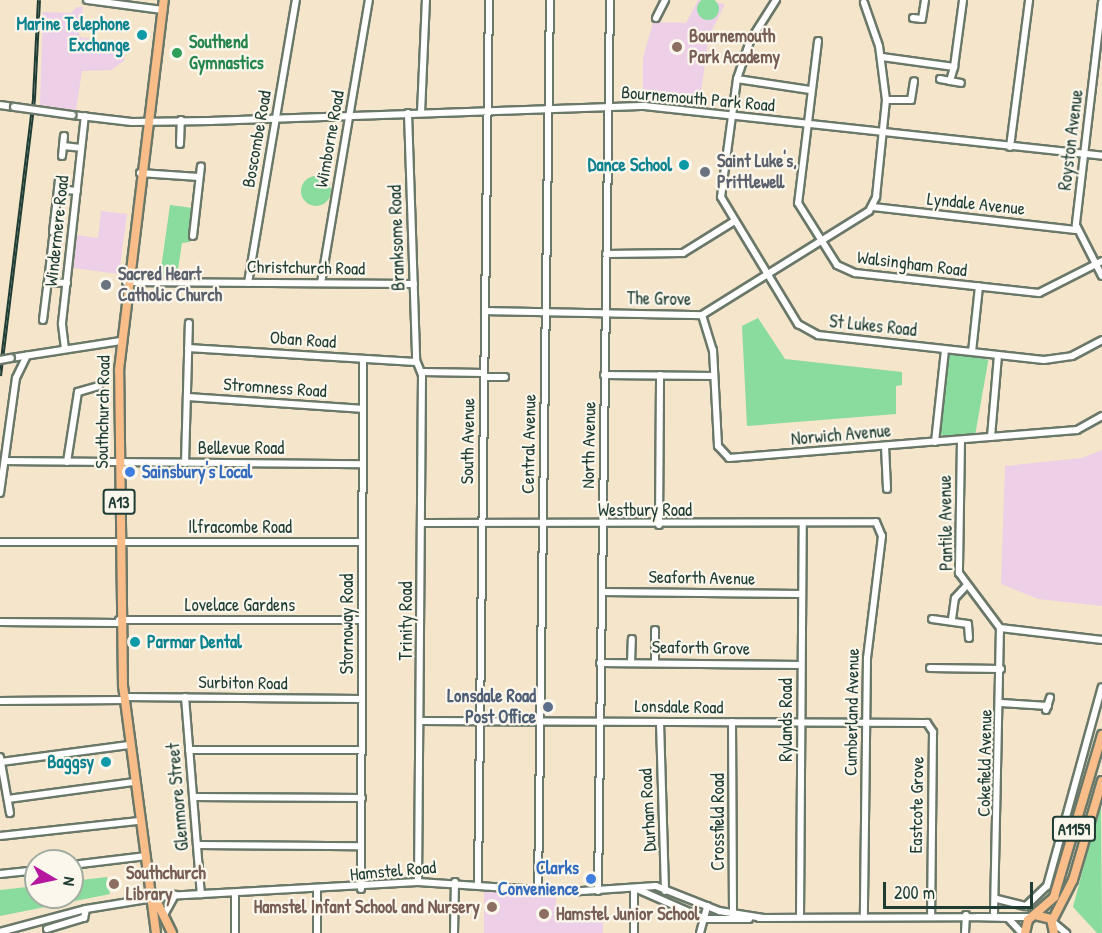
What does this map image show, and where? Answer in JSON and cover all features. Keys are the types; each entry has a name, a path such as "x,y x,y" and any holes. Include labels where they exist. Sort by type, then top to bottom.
{"main road":[{"name":"Southchurch Road","path":"155,897 139,821 124,699 119,621 118,542 121,340 139,173 164,0"},
{"name":"A1159","path":"1034,916 1054,897 1102,735"},
{"name":"A1159","path":"1053,922 1072,879 1102,781"},
{"name":"A13","path":"155,897 165,913 172,933"},
{"name":"A13","path":"155,897 156,933"},
{"path":"1024,933 1034,916 1053,922 1054,933"}],"street":[{"path":"87,0 163,10"},
{"name":"Boscombe Road","path":"248,282 296,0"},
{"name":"Wimborne Road","path":"321,283 369,0"},
{"path":"421,113 426,0"},
{"name":"South Avenue","path":"478,883 489,0"},
{"name":"Central Avenue","path":"538,890 550,0"},
{"name":"North Avenue","path":"598,891 610,0"},
{"path":"656,18 665,0"},
{"name":"St Lukes Road","path":"776,0 750,41 737,79 730,116 721,197 767,275 807,332 998,356 1059,360 1102,340"},
{"path":"913,18 925,19 925,0"},
{"path":"950,81 963,0"},
{"path":"1010,147 1029,0"},
{"path":"864,1 882,57 886,100 884,132 873,207"},
{"name":"Royston Avenue","path":"1076,230 1102,2"},
{"name":"Walsingham Road","path":"818,41 810,90 798,203 837,265 850,272 1042,292 1102,261"},
{"path":"882,57 954,67"},
{"path":"737,79 810,90"},
{"path":"940,79 961,82"},
{"path":"886,100 911,100 914,81"},
{"name":"Bournemouth Park Road","path":"0,105 85,116 146,120 609,107 730,116 1102,156"},
{"name":"Branksome Road","path":"408,113 416,362"},
{"name":"Windermere Road","path":"65,349 66,283 85,116"},
{"path":"180,144 181,120"},
{"path":"62,156 64,136"},
{"path":"63,146 81,148"},
{"path":"193,236 201,166"},
{"path":"139,173 199,177"},
{"path":"43,320 59,179"},
{"path":"58,189 77,191"},
{"name":"The Grove","path":"485,311 702,315 873,207"},
{"name":"Lyndale Avenue","path":"873,207 1076,230"},
{"path":"606,254 684,253 734,222"},
{"path":"1076,230 1102,276"},
{"path":"48,282 66,283"},
{"name":"Christchurch Road","path":"126,282 414,284"},
{"path":"972,352 979,286"},
{"name":"Norwich Avenue","path":"702,315 714,376 718,446 729,458 1077,430 1102,416"},
{"path":"185,463 189,323"},
{"path":"0,360 121,340"},
{"name":"Oban Road","path":"188,348 416,362"},
{"path":"935,442 945,350"},
{"path":"0,494 16,378 27,355"},
{"path":"991,436 998,356"},
{"name":"Stornoway Road","path":"361,889 363,359"},
{"path":"416,362 422,372 505,377"},
{"name":"Trinity Road","path":"417,882 422,372"},
{"path":"604,375 714,376"},
{"path":"659,525 660,375"},
{"path":"67,462 78,392 99,386"},
{"name":"Stromness Road","path":"187,397 362,409"},
{"name":"Pantile Avenue","path":"961,440 959,570 966,586 1000,628"},
{"path":"885,446 887,489"},
{"name":"Bellevue Road","path":"5,461 362,464"},
{"name":"Westbury Road","path":"422,524 659,525 803,523 868,519"},
{"name":"Cumberland Avenue","path":"864,914 868,640 882,536 879,524 868,519"},
{"name":"Rylands Road","path":"800,917 803,523"},
{"name":"Ilfracombe Road","path":"0,542 362,542"},
{"path":"952,619 955,598 966,586"},
{"name":"Seaforth Avenue","path":"602,592 802,594"},
{"path":"932,619 952,619 969,625 969,638"},
{"name":"Lovelace Gardens","path":"0,622 362,620"},
{"path":"1000,628 1102,640"},
{"name":"Cokefield Avenue","path":"994,913 997,899 1001,703 1000,628"},
{"path":"655,630 655,663"},
{"path":"631,663 632,639"},
{"name":"Seaforth Grove","path":"600,663 801,665"},
{"path":"930,668 1001,669"},
{"path":"997,899 1026,906 1047,886 1102,687"},
{"name":"Surbiton Road","path":"0,701 185,698 361,699"},
{"name":"Glenmore Street","path":"185,698 201,894"},
{"path":"1001,703 1048,705"},
{"name":"Lonsdale Road","path":"420,720 927,723 933,732"},
{"name":"Durham Road","path":"660,722 666,888 663,897"},
{"name":"Crossfield Road","path":"732,723 733,917"},
{"name":"Eastcote Grove","path":"931,914 933,732"},
{"path":"10,813 0,760 129,745"},
{"path":"189,750 362,750"},
{"path":"8,799 133,782"},
{"path":"193,797 362,798"},
{"path":"0,836 139,821"},
{"path":"198,845 361,846"},
{"path":"84,864 146,856"},
{"path":"0,874 24,871"},
{"name":"Hamstel Road","path":"5,932 86,909 155,897 235,892 361,889 417,882 478,883 538,890 598,891 666,888 733,917"},
{"path":"454,933 455,882"},
{"path":"634,889 634,933"},
{"name":"Hamstel Road","path":"634,889 663,897 703,918 864,914 1034,916"},
{"path":"317,891 317,933"},
{"path":"235,892 235,933"},
{"path":"165,913 175,895"},
{"path":"997,899 1005,916 1024,933"},
{"path":"700,933 707,906"},
{"path":"47,929 84,918 86,909"},
{"path":"994,913 1005,916"},
{"name":"Hamstel Road","path":"966,915 994,913"},
{"path":"965,933 966,915"},
{"path":"1053,922 1066,933"}],"shaded area":[{"name":"Bournemouth Park Academy","path":"698,0 725,4 709,36 699,106 643,101 643,58 653,22 686,23"},
{"path":"77,7 83,7 79,37 127,44 124,61 111,70 82,71 76,110 40,105 43,12 71,13"},
{"path":"101,211 127,214 119,274 73,268 77,235 98,238"},
{"path":"1102,450 1102,606 1038,599 1001,584 1005,466 1082,458"},
{"path":"484,884 556,890 556,919 603,918 603,933 484,933"}],"green space":[{"path":"708,-2 716,1 719,9 716,17 708,20 700,17 697,9 700,1"},
{"path":"316,176 322,177 330,185 330,197 322,205 316,206 310,205 302,197 301,191 302,185 310,177"},
{"path":"170,205 193,208 190,242 182,243 177,276 160,276"},
{"path":"758,318 785,359 902,372 902,385 896,386 896,414 747,426 742,326"},
{"path":"950,353 988,360 974,441 936,434"},
{"path":"1101,801 1102,933 1097,933 1073,907"},
{"path":"107,877 110,894 84,899 84,880"},
{"path":"24,887 24,909 35,909 0,916 0,890"}],"railway":[{"path":"0,376 34,98 39,0"}],"place":[{"name":"Marine Telephone Exchange","path":"142,35"},
{"name":"Bournemouth Park Academy","path":"677,47"},
{"name":"Southend Gymnastics","path":"177,53"},
{"name":"Dance School","path":"684,165"},
{"name":"Saint Luke's, Prittlewell","path":"705,172"},
{"name":"Sacred Heart Catholic Church","path":"106,285"},
{"name":"Sainsbury's Local","path":"130,472"},
{"name":"Parmar Dental","path":"135,642"},
{"name":"Lonsdale Road Post Office","path":"548,707"},
{"name":"Baggsy","path":"106,762"},
{"name":"Clarks Convenience","path":"591,879"},
{"name":"Southchurch Library","path":"114,884"},
{"name":"Hamstel Infant School and Nursery","path":"492,907"},
{"name":"Hamstel Junior School","path":"544,914"}]}
